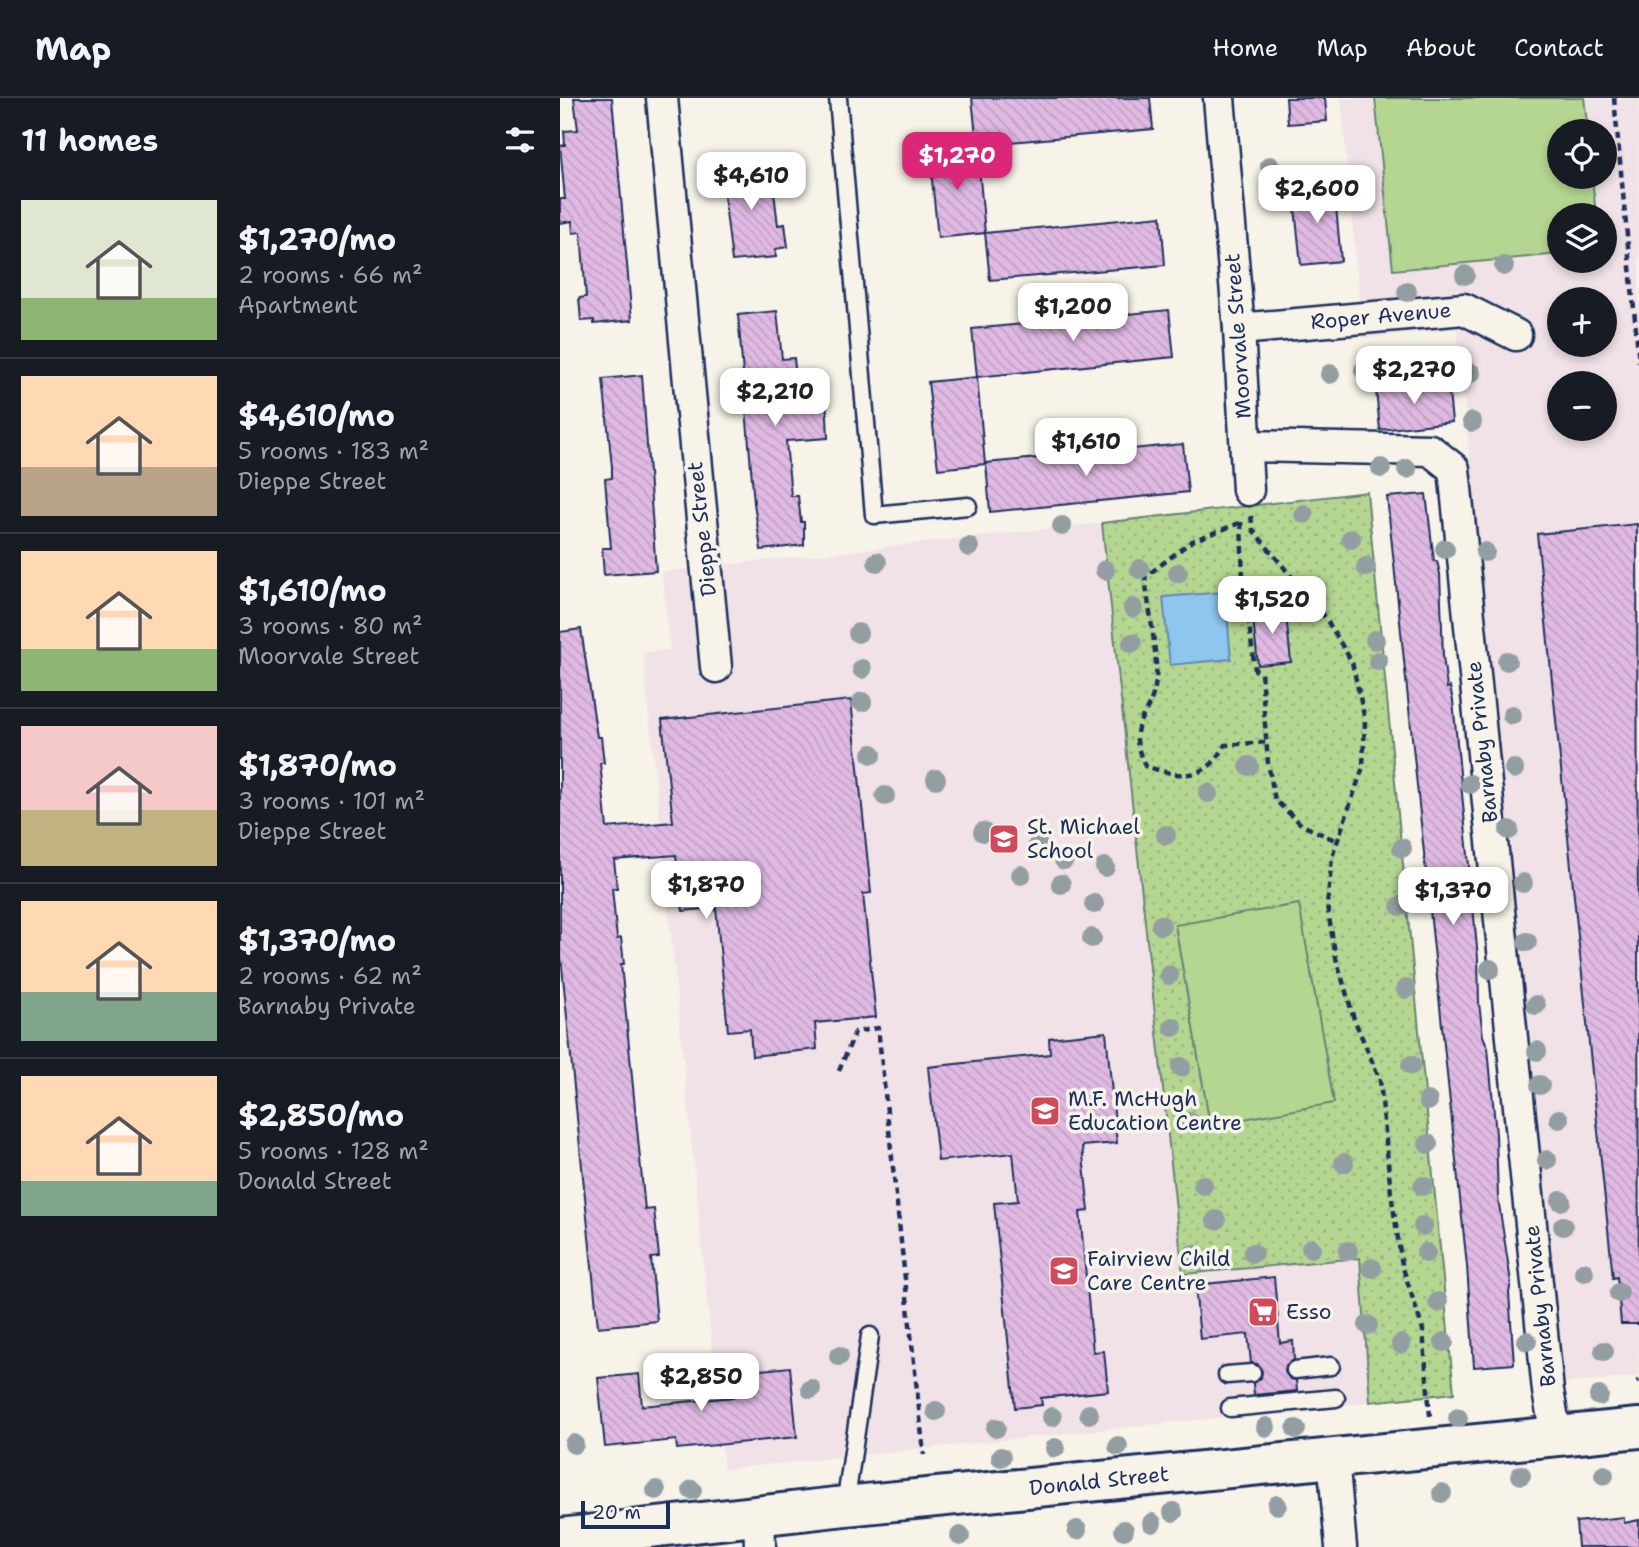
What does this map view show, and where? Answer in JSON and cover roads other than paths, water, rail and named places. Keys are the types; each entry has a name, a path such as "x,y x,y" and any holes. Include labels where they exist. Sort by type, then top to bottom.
{"street":[{"name":"Dieppe Street","path":"662,98 716,667"},
{"name":"Moorvale Street","path":"1219,98 1239,329 1248,489"},
{"name":"Roper Avenue","path":"1239,329 1464,309 1516,335"},
{"name":"Barnaby Private","path":"1246,446 1430,450 1454,469 1548,1391 1556,1436"},
{"name":"Donald Street","path":"560,1538 760,1531 845,1506 1639,1428"},
{"path":"1333,1457 1341,1547"}],"lane":[{"path":"838,98 874,515 968,506"},
{"path":"845,1506 870,1336"},
{"path":"1295,1370 1331,1366"},
{"path":"1227,1375 1252,1373"},
{"path":"1230,1408 1336,1398"}],"water":[{"path":"1225,592 1231,659 1170,665 1163,597"}],"place":[{"name":"St. Michael School","path":"1004,839"},
{"name":"M.F. McHugh Education Centre","path":"1045,1111"},
{"name":"Fairview Child Care Centre","path":"1064,1271"},
{"name":"Esso","path":"1263,1312"}]}
